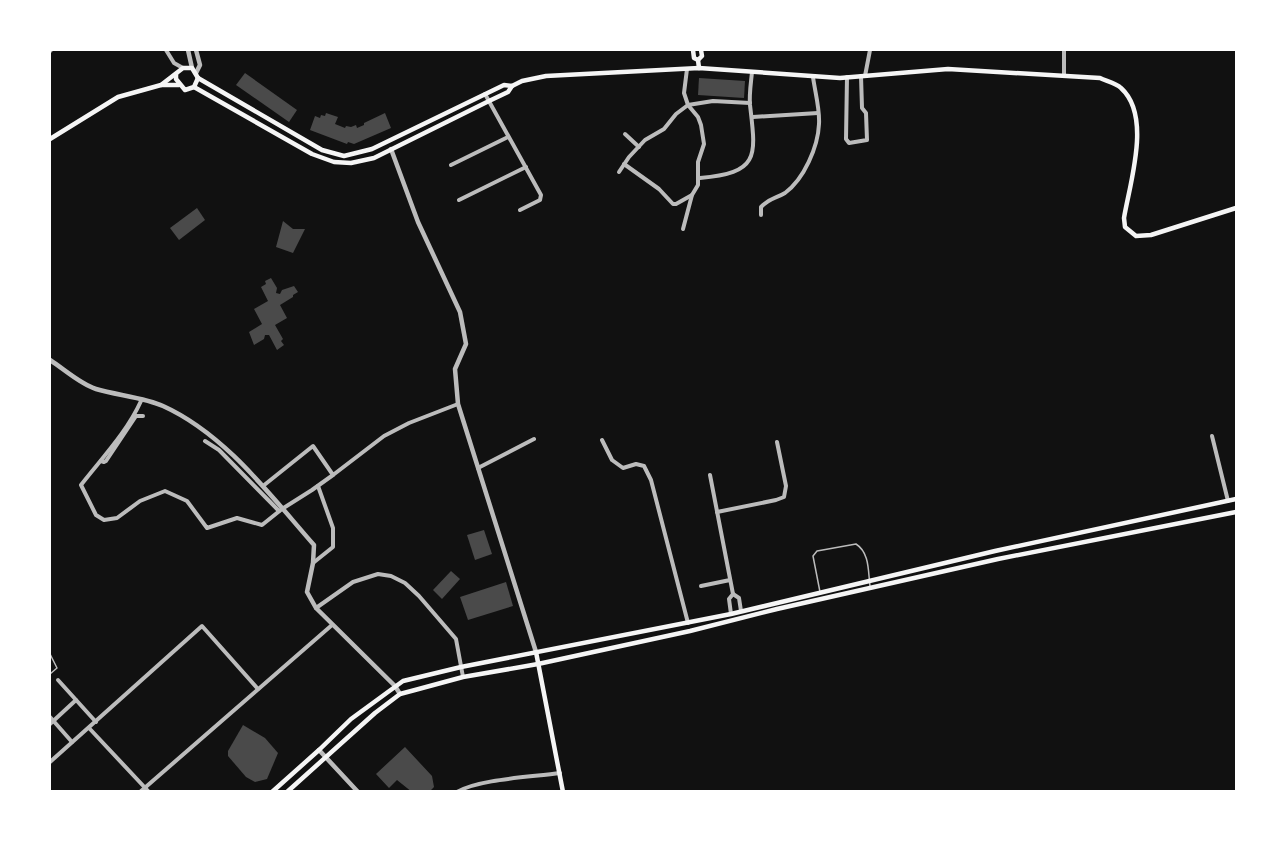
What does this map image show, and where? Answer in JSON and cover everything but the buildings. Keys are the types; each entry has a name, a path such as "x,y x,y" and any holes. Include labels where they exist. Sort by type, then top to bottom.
{"main road":[{"path":"693,50 699,68"},
{"path":"698,60 702,56 701,50"},
{"path":"161,85 183,68 192,68 197,76 322,150 344,156 372,149 504,85 512,86"},
{"path":"176,75 179,85 185,90 194,87 323,159 351,163 374,158 508,92 512,86 522,81 546,76 699,68 813,77 847,77 948,69 1100,78 1121,87 1135,107 1139,133 1124,218 1125,227 1136,236 1150,235 1236,208"},
{"path":"194,87 197,76"},
{"path":"50,139 118,97 161,85 179,85"},
{"path":"272,792 351,719 403,681 461,667 731,614 995,550 1236,499"},
{"path":"287,792 375,712 400,694 463,677 538,664 690,631 998,559 1236,512"},
{"path":"995,550 998,559"},
{"path":"536,652 563,792"}],"street":[{"path":"166,50 174,63 183,68"},
{"path":"188,50 192,68"},
{"path":"196,50 200,65 197,76"},
{"path":"847,77 846,139 849,143 867,140 866,113 862,108 863,76 870,50"},
{"path":"1064,50 1064,76"},
{"path":"683,229 692,195 700,178 698,162 704,144 698,117 688,105 684,93 687,69"},
{"path":"700,178 742,168 751,158 755,147 750,103 752,72"},
{"path":"761,215 761,207 770,198 784,193 796,182 809,164 819,124 813,77"},
{"path":"485,94 541,198 520,210"},
{"path":"620,172 645,140 664,129 676,114 688,105 712,101 750,103"},
{"path":"753,117 818,113"},
{"path":"625,134 639,147"},
{"path":"451,165 508,136"},
{"path":"391,149 418,222 460,312 466,344 455,369 458,404 536,652"},
{"path":"624,164 658,189 673,204 692,195"},
{"path":"459,200 526,167"},
{"path":"50,360 93,388 160,405 185,417 228,452 262,486 280,510"},
{"path":"141,400 101,461 81,486 96,514 104,520 117,518 141,501 165,491 187,501 207,528 237,518 263,525 280,510 318,486 384,436 409,423 458,404"},
{"path":"101,461 106,461 136,416 143,416"},
{"path":"1212,436 1228,501"},
{"path":"478,468 534,439"},
{"path":"603,440 612,460 623,468 644,466 651,480 688,623"},
{"path":"205,441 217,449 314,545 307,592 316,608 395,686 400,694"},
{"path":"717,512 784,497 786,486 777,442"},
{"path":"262,486 313,446 333,475"},
{"path":"710,475 733,594 739,598 741,611"},
{"path":"313,563 333,548 333,528 318,486"},
{"path":"316,608 353,582 378,574 392,576 405,583 419,596 456,639 463,677"},
{"path":"701,586 730,580"},
{"path":"731,614 729,599 733,594"},
{"path":"141,792 147,790 332,625"},
{"path":"50,762 202,626 258,689"},
{"path":"58,680 96,722"},
{"path":"72,742 51,721 76,700"},
{"path":"89,728 147,790"},
{"path":"319,750 358,792"},
{"path":"457,792 462,788 493,782 560,773"}],"lane":[{"path":"821,593 813,556 816,551 856,544 862,548 870,573 870,588"},
{"path":"50,654 57,668 50,674"}]}
